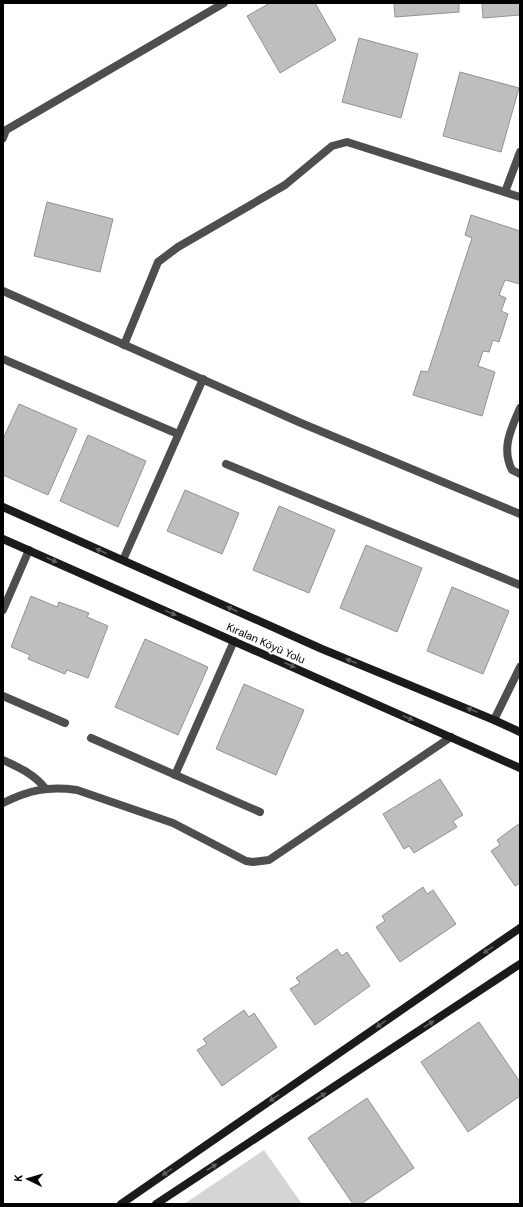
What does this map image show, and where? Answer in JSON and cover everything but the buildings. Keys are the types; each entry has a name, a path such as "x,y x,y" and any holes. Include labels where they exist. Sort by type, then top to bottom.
{"street":[{"path":"4,132 224,3"},
{"path":"124,345 158,262 178,247 284,185 332,146 347,142 520,197"},
{"path":"505,192 520,152"},
{"path":"3,291 300,423 520,514"},
{"path":"3,359 178,434"},
{"path":"123,560 203,379"},
{"path":"520,408 508,438 507,460 512,470 520,474"},
{"path":"226,464 520,585"},
{"name":"Kıralan Köyü Yolu","path":"3,507 322,649 520,732"},
{"name":"Kıralan Köyü Yolu","path":"3,539 234,640 520,768"},
{"path":"3,610 28,550"},
{"path":"176,775 234,640"},
{"path":"494,720 520,666"},
{"path":"3,696 66,723"},
{"path":"3,803 24,794 45,788 77,790 92,794 173,824 240,858 253,862 261,862 269,860 451,737"},
{"path":"91,738 260,812"},
{"path":"3,760 23,768 45,788"},
{"path":"121,1204 520,928"},
{"path":"156,1204 520,964"}],"shaded area":[{"path":"264,1150 302,1204 184,1204"}]}
